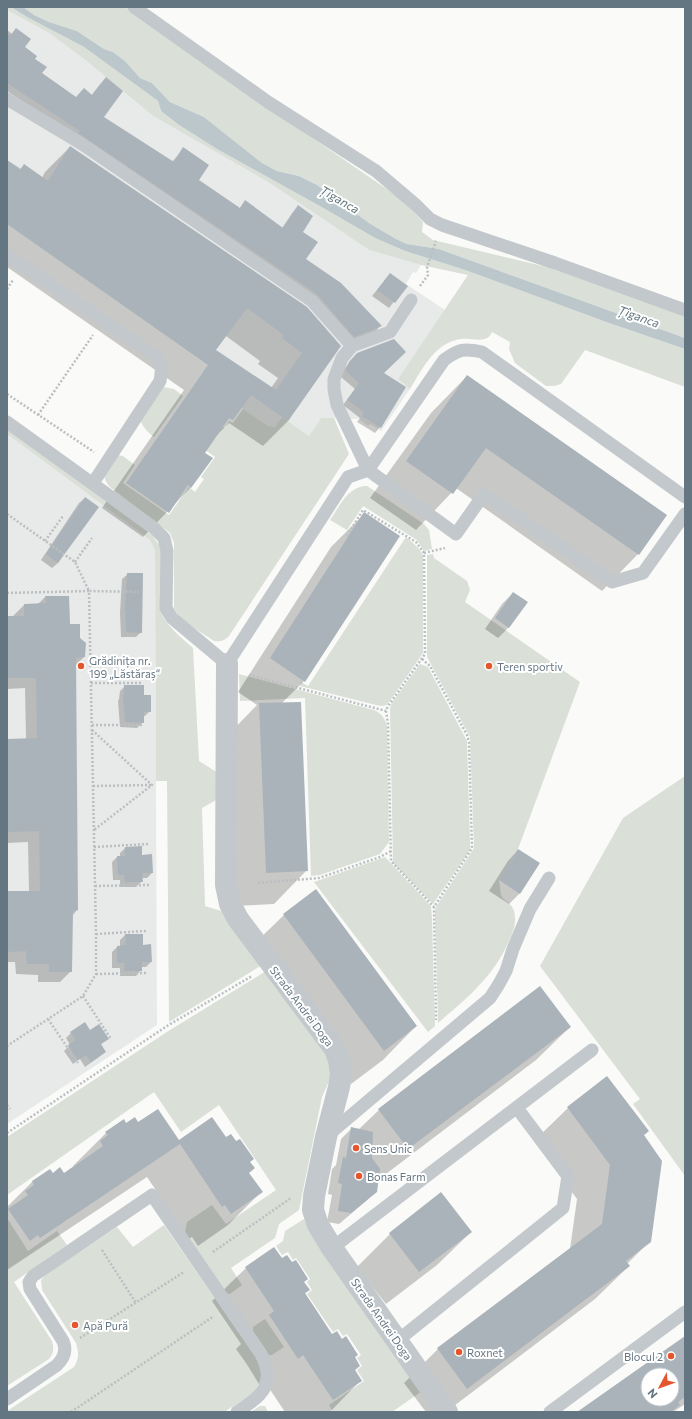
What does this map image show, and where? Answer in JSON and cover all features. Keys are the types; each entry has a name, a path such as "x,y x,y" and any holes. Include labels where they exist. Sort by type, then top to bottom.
{"street":[{"name":"Strada Andrei Doga","path":"227,666 226,885 230,904 238,919 334,1049 339,1060 341,1074 339,1087 326,1137 314,1196 313,1210 318,1226 332,1248 447,1412"}],"lane":[{"path":"134,7 268,102 376,171 430,219 442,225 555,263 685,310"},
{"path":"7,99 82,144 312,301 352,346"},
{"path":"7,256 154,355 160,361 162,371 160,381 93,483"},
{"path":"411,300 390,332 352,346 342,358 334,379 337,405 368,470 456,534 484,494 612,582 643,573 685,514"},
{"path":"7,422 154,528 164,538 167,551 166,608 172,618 227,666 348,477 368,470 444,360 455,352 468,349 482,352 685,498"},
{"path":"326,1137 490,998 499,984 530,909 549,878"},
{"path":"332,1248 592,1050"},
{"path":"397,1341 563,1208 568,1176 517,1108"},
{"path":"7,1399 57,1365 61,1361 65,1347 63,1341 33,1296 29,1282 33,1276 152,1195 261,1354 266,1364 268,1374 267,1383 263,1391 258,1398 237,1412"},
{"path":"550,1412 685,1312"}],"path":[{"path":"427,267 437,240"},
{"path":"38,415 102,321"},
{"path":"7,394 107,461"},
{"path":"347,536 363,510 416,542 424,554 425,654 386,711 388,724 392,863 434,907"},
{"path":"7,514 75,562 89,591 96,934 96,974 83,996 7,1046"},
{"path":"45,541 63,516"},
{"path":"75,562 92,538"},
{"path":"7,593 89,591 139,592"},
{"path":"422,659 430,666 467,735 469,742 472,848 434,907 437,1042"},
{"path":"227,666 386,711"},
{"path":"91,683 142,683"},
{"path":"92,725 142,725"},
{"path":"92,730 152,785"},
{"path":"93,786 152,785"},
{"path":"94,830 152,785"},
{"path":"94,847 149,844"},
{"path":"258,883 319,878 391,852"},
{"path":"95,886 149,885"},
{"path":"96,934 146,931"},
{"path":"7,1133 167,1026 272,965"},
{"path":"96,974 147,973"},
{"path":"83,996 111,1038"},
{"path":"48,1019 78,1063"},
{"path":"7,1105 10,1109"},
{"path":"92,1236 136,1304"},
{"path":"70,1412 228,1306"}],"shaded area":[{"path":"7,7 11,7 84,47 158,101 161,111 179,125 217,149 375,238 405,251 465,270 606,322 685,349 685,387 585,350 561,384 546,386 515,363 509,349 510,342 492,332 487,338 479,340 460,339 450,342 437,350 422,369 410,389 398,379 468,275 421,265 369,250 268,182 153,116 84,59 49,33 7,10"},
{"path":"11,7 23,7 34,15 49,22 77,31 104,49 113,52 125,61 140,78 152,83 170,102 204,117 262,163 277,171 299,176 317,185 369,223 396,239 407,244 439,249 685,338 685,349 606,322 465,270 405,251 375,238 217,149 179,125 161,111 158,101 84,47"},
{"path":"23,7 125,7 219,70 273,111 397,196 423,222 422,232 433,240 547,267 685,315 685,338 439,249 407,244 396,239 369,223 317,185 299,176 277,171 262,163 204,117 170,102 152,83 140,78 125,61 113,52 104,49 77,31 49,22 34,15"},
{"path":"7,10 49,33 84,59 153,116 268,182 369,250 421,265 416,273 413,272 406,284 445,310 398,379 410,389 381,431 370,424 368,426 359,419 321,418 309,436 282,417 275,427 267,426 242,408 232,362 216,350 231,330 7,174"},
{"path":"164,387 174,389 183,396 154,437 144,428 141,421 160,390"},
{"path":"243,409 268,426 275,427 282,417 309,436 321,418 334,418 349,454 229,636 224,640 214,641 181,618 174,608 174,543 170,533 110,487 106,482 105,474 106,470 117,455 123,456 135,465 123,483 169,515 189,487 195,492 204,479 201,477 215,457 204,449 220,425 225,428 229,421 233,423"},
{"path":"7,428 152,535 160,546 162,554 160,603 163,616 172,629 193,648 199,761 218,773 218,799 202,808 205,906 221,911 262,965 169,1022 167,781 156,781 155,551 150,540 7,434"},
{"name":"Grădinița nr. 199 „Lăstăraș“","path":"7,434 150,540 155,551 157,1025 7,1124"},
{"path":"367,486 424,524 429,530 432,549 424,551 417,540 363,506 347,530 330,520 348,494"},
{"path":"406,537 418,548 423,556 423,653 387,705 376,705 300,686 301,682 308,686"},
{"path":"433,554 434,558 467,581 470,590 465,602 580,682 518,849 499,880 502,898 511,905 514,912 515,924 511,937 502,955 487,977 438,1023 436,907 474,848 470,737 427,657 427,555"},
{"path":"420,664 428,667 467,741 470,850 433,904 393,863 390,709 391,704"},
{"path":"239,674 374,710 383,716 387,726 389,842 380,854 320,875 311,876 305,698 240,701"},
{"path":"685,776 685,1176 633,1104 640,1099 540,966 623,818"},
{"path":"385,857 431,906 435,1026 428,1032 314,882"},
{"path":"266,971 330,1056 330,1079 322,1097 299,1210 279,1224 275,1238 231,1268 242,1285 230,1294 226,1293 185,1233 187,1222 212,1205 226,1224 276,1190 219,1105 181,1132 154,1092 7,1195 7,1137 170,1030"},
{"path":"7,1218 28,1251 57,1231 67,1245 14,1282 52,1341 53,1350 49,1359 7,1386"},
{"path":"304,1219 422,1391 392,1412 333,1412 329,1405 364,1381 357,1370 362,1366 357,1358 361,1355 347,1334 343,1336 338,1329 333,1332 307,1294 312,1290 307,1282 310,1279 296,1258 293,1260 288,1252 282,1255 276,1246 283,1241 285,1231"},
{"path":"164,1225 258,1360 261,1370 261,1379 253,1392 224,1412 7,1412 74,1367 78,1359 76,1343 42,1290 41,1280 45,1275 117,1227 133,1247"},
{"path":"265,1319 284,1347 272,1355 268,1355 253,1332 253,1327"},
{"path":"260,1406 265,1406 268,1412 251,1412"}],"building":[{"path":"16,28 31,39 25,47 37,56 35,59 47,67 42,73 76,97 84,88 92,95 106,77 123,91 104,117 174,162 183,147 209,165 199,180 240,208 245,200 283,228 298,205 313,216 303,232 318,242 306,259 341,283 382,326 354,337 317,294 78,133 80,131 7,83 7,33 10,36"},
{"path":"70,146 307,307 341,346 288,421 251,395 233,420 229,418 205,453 213,458 191,488 188,485 169,513 126,483 208,365 7,224 7,160 20,170 24,164 48,181","holes":["247,308 284,335 282,338 302,353 276,390 216,350"]},
{"path":"390,273 408,286 395,303 377,290"},
{"path":"394,339 406,352 384,373 406,387 381,428 362,416 364,412 347,400 359,383 346,371 349,362 357,353"},
{"path":"467,375 667,515 639,555 486,448 453,494 406,461"},
{"path":"85,497 99,507 58,563 46,554"},
{"path":"364,512 400,536 305,682 270,658"},
{"path":"127,573 143,573 142,633 126,632 125,607"},
{"path":"513,592 528,602 509,628 495,618"},
{"path":"45,596 69,596 70,624 80,624 80,638 86,643 85,657 76,658 78,910 73,911 72,972 49,972 49,964 27,964 26,951 7,952 7,891 40,891 39,831 7,832 7,739 37,738 36,678 7,678 7,616 24,616 24,604 46,603"},
{"path":"124,685 144,685 144,695 151,695 151,712 144,712 144,723 125,722 123,694"},
{"path":"301,702 308,871 266,873 259,703"},
{"path":"142,846 142,855 152,854 153,873 142,873 143,882 125,882 124,875 118,875 117,856 125,856 125,847"},
{"path":"518,849 540,863 520,894 499,880"},
{"path":"316,889 417,1026 384,1051 283,914"},
{"path":"125,934 143,934 143,945 151,944 152,962 142,962 142,971 124,971 125,963 117,963 117,946 126,945"},
{"path":"540,986 571,1027 408,1149 378,1109"},
{"path":"85,1022 90,1030 99,1024 109,1039 101,1044 106,1052 91,1062 86,1055 78,1060 68,1045 76,1040 70,1032"},
{"path":"607,1076 649,1131 644,1135 662,1161 651,1242 626,1261 630,1266 467,1389 437,1348 602,1224 610,1165 567,1107"},
{"path":"158,1109 179,1140 212,1117 226,1137 231,1134 236,1141 240,1139 254,1159 250,1162 255,1168 249,1173 263,1192 231,1214 225,1205 222,1207 180,1144 40,1238 38,1235 30,1241 8,1209 28,1195 25,1191 34,1185 32,1181 50,1169 53,1173 60,1167 64,1173 103,1146 100,1141 108,1135 105,1132 124,1119 126,1123 135,1117 138,1122"},
{"name":"Bonas Farm","path":"351,1127 373,1132 372,1158 380,1169 377,1192 351,1213 338,1211 342,1184 338,1183 343,1157 346,1158"},
{"path":"441,1192 472,1232 419,1272 389,1233"},
{"path":"274,1247 282,1258 287,1255 292,1262 296,1260 308,1279 304,1282 310,1290 305,1293 332,1334 337,1331 342,1339 346,1336 358,1355 355,1357 360,1366 355,1370 362,1381 333,1400 303,1355 298,1359 269,1315 274,1311 245,1267"},
{"name":"Blocul 2","path":"685,1336 685,1397 680,1401 680,1367 641,1367"},
{"name":"Blocul 2","path":"640,1368 640,1407 677,1407 671,1412 577,1412"}],"place":[{"name":"Grădinița nr. 199 „Lăstăraș“","path":"81,666"},
{"name":"Teren sportiv","path":"489,666"},
{"name":"Sens Unic","path":"356,1148"},
{"name":"Bonas Farm","path":"359,1176"},
{"name":"Apă Pură","path":"75,1325"},
{"name":"Roxnet","path":"459,1352"},
{"name":"Blocul 2","path":"671,1356"}],"water label":[{"name":"Țîganca","path":"340,199"},
{"name":"Țîganca","path":"639,316"}]}
